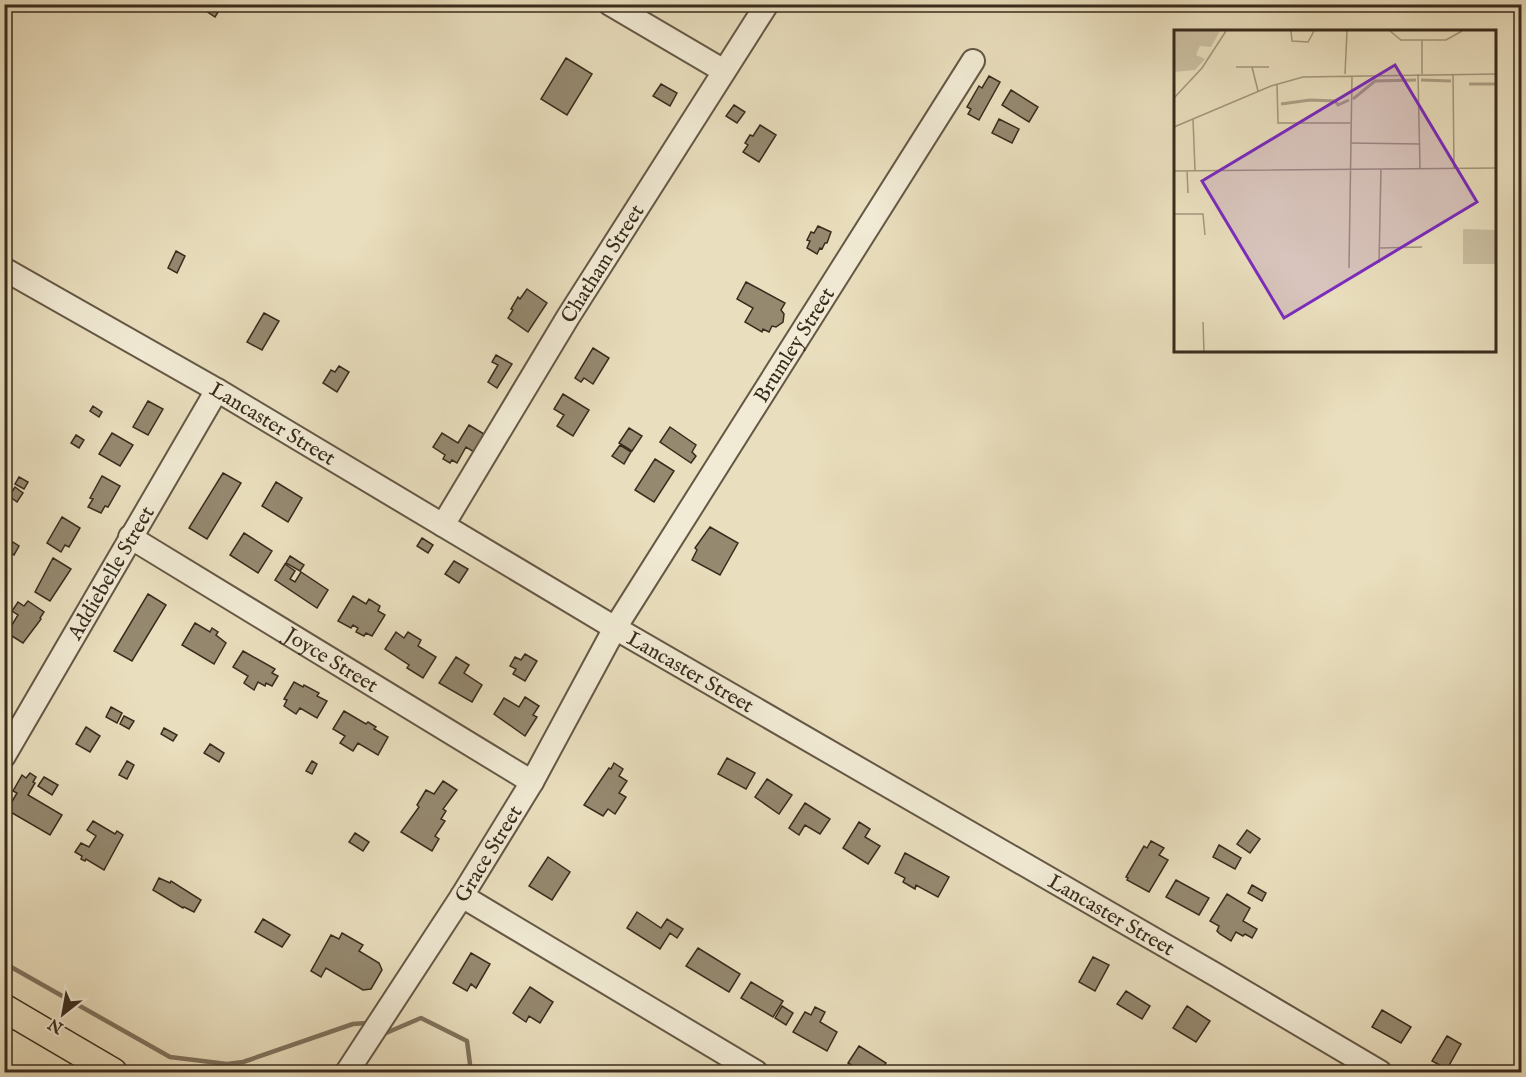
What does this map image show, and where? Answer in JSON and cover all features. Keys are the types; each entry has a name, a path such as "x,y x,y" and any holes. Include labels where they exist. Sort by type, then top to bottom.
{"main road":[{"path":"4,1008 113,1072"}],"street":[{"path":"610,4 724,70"},
{"name":"Chatham Street","path":"443,525 568,317 767,4"},
{"name":"Brumley Street","path":"615,628 973,61"},
{"name":"Lancaster Street","path":"8,278 216,390 615,628 1226,980 1380,1072"},
{"name":"Addiebelle Street","path":"4,756 216,390"},
{"name":"Joyce Street","path":"130,537 532,782"},
{"name":"Grace Street","path":"347,1072 462,896 532,782 615,628"},
{"path":"462,896 756,1072"}],"building":[{"path":"202,4 223,4 215,17 200,7"},
{"path":"566,58 592,74 567,115 541,99"},
{"path":"989,76 1000,82 979,120 968,114 971,109 967,107 979,86 982,88"},
{"path":"661,84 677,93 670,106 653,96"},
{"path":"1011,90 1038,107 1029,122 1002,105"},
{"path":"734,105 745,112 737,123 726,116"},
{"path":"999,119 1019,129 1012,143 992,133"},
{"path":"760,125 776,135 759,162 743,152 748,145 745,143 750,135 753,136"},
{"path":"818,226 831,232 827,243 822,249 820,248 817,254 807,248 810,241 807,240"},
{"path":"176,251 185,256 177,273 168,268"},
{"path":"746,282 785,303 781,310 784,314 783,322 776,327 772,326 769,332 763,329 762,332 745,322 753,308 737,299"},
{"path":"527,289 547,303 528,332 508,318 518,297 520,299"},
{"path":"264,313 279,321 262,350 247,342"},
{"path":"593,348 609,358 593,384 584,378 581,382 575,378"},
{"path":"496,355 512,364 497,388 488,382 498,365 492,362"},
{"path":"339,366 349,372 337,392 323,383 331,370 335,372"},
{"path":"563,394 589,410 573,436 557,426 564,415 554,409"},
{"path":"148,401 163,409 148,435 133,427"},
{"path":"93,406 102,412 99,417 90,411"},
{"path":"469,425 484,434 474,452 466,447 457,463 452,460 450,463 443,459 445,455 433,447 442,433 458,443"},
{"path":"670,427 696,445 692,452 696,456 691,463 660,442"},
{"path":"629,428 642,436 632,451 619,443"},
{"path":"112,433 133,445 120,466 99,454"},
{"path":"76,435 84,440 79,448 71,443"},
{"path":"620,445 631,452 624,464 612,456"},
{"path":"655,459 674,471 654,502 635,490"},
{"path":"223,473 241,483 207,539 189,528"},
{"path":"102,476 120,486 108,507 105,506 101,513 88,507 93,499 90,498"},
{"path":"19,477 28,482 24,489 15,484"},
{"path":"276,482 302,498 288,522 262,506"},
{"path":"15,487 23,493 17,502 9,496"},
{"path":"62,517 80,528 69,547 65,545 61,552 47,543"},
{"path":"710,527 738,543 720,575 692,560 697,550 695,548"},
{"path":"244,533 272,551 258,573 230,555"},
{"path":"422,538 433,545 428,553 417,546"},
{"path":"13,542 19,546 14,555 7,551"},
{"path":"290,556 304,565 300,571 286,563"},
{"path":"53,558 71,569 50,601 35,592"},
{"path":"454,561 468,569 459,583 445,574"},
{"path":"285,564 295,571 290,579 295,582 301,572 328,590 317,608 275,580"},
{"path":"148,594 166,605 132,661 114,651"},
{"path":"353,596 366,604 369,599 380,606 378,611 385,615 372,636 366,633 364,636 356,632 358,628 353,625 351,628 338,621"},
{"path":"28,601 44,612 23,643 7,633 18,615 12,611 18,602 24,606"},
{"path":"195,623 210,632 212,628 218,632 216,635 226,643 214,664 182,645"},
{"path":"396,632 404,638 408,632 421,640 418,646 436,657 423,678 407,668 409,665 385,649"},
{"path":"243,651 275,669 272,673 278,676 272,686 266,683 265,686 258,682 254,690 244,683 248,676 233,667"},
{"path":"525,654 537,661 525,681 513,674 516,669 510,666 515,657 521,660"},
{"path":"456,657 469,665 464,673 482,685 472,702 439,683"},
{"path":"294,682 319,693 317,696 327,701 317,718 300,708 296,714 284,706 287,700 284,699"},
{"path":"525,697 539,706 533,715 537,717 525,736 494,714 504,698 519,707"},
{"path":"111,707 122,713 117,723 106,717"},
{"path":"344,711 366,724 368,722 376,727 374,729 388,737 378,755 358,743 353,751 340,743 345,736 333,729"},
{"path":"124,716 134,721 129,729 120,724"},
{"path":"86,727 100,736 90,752 76,744"},
{"path":"164,728 177,735 173,741 161,734"},
{"path":"210,744 224,753 219,762 204,753"},
{"path":"727,758 755,773 746,789 718,774"},
{"path":"127,761 134,765 127,779 119,775"},
{"path":"312,761 317,764 312,774 306,771"},
{"path":"614,763 623,769 619,776 627,781 619,793 626,797 615,814 608,809 603,816 584,805"},
{"path":"30,773 36,777 28,795 62,815 50,835 7,810 17,793 13,791 22,775 26,778"},
{"path":"44,777 58,785 52,795 38,786"},
{"path":"767,779 792,795 779,814 755,797"},
{"path":"443,781 457,790 443,809 446,811 441,819 445,821 435,836 439,839 432,851 401,832 419,807 417,805 426,790 434,794"},
{"path":"805,803 830,819 820,834 805,825 799,835 789,828"},
{"path":"93,821 115,834 117,831 123,835 104,870 86,859 85,861 81,859 82,856 75,852 81,843 89,847 96,836 87,830"},
{"path":"859,822 870,829 865,837 880,846 868,864 843,848"},
{"path":"1247,830 1260,839 1250,853 1237,844"},
{"path":"355,833 369,842 363,851 349,842"},
{"path":"1151,841 1164,848 1159,855 1168,860 1149,892 1127,880 1126,877 1144,846 1147,848"},
{"path":"1219,845 1241,858 1235,869 1213,857"},
{"path":"905,853 949,877 938,897 916,885 915,889 903,882 905,878 895,873"},
{"path":"548,857 570,872 552,900 529,886"},
{"path":"159,878 170,883 171,881 201,900 194,912 153,890"},
{"path":"1176,880 1209,898 1199,915 1166,897"},
{"path":"1252,885 1266,893 1262,901 1248,893"},
{"path":"1227,894 1250,908 1243,921 1257,929 1252,938 1236,932 1231,941 1217,931 1219,926 1210,921"},
{"path":"637,912 661,928 667,919 683,929 677,938 670,933 660,949 627,928"},
{"path":"263,919 290,935 282,947 255,932"},
{"path":"342,933 363,945 359,951 379,963 382,970 371,989 363,990 326,968 321,977 311,971 331,935 339,939"},
{"path":"698,948 740,974 729,992 686,966"},
{"path":"471,953 490,964 476,988 471,984 467,991 453,983"},
{"path":"1093,957 1109,965 1095,991 1079,982"},
{"path":"751,982 783,1001 773,1017 741,998"},
{"path":"530,987 553,1002 540,1023 529,1016 526,1022 513,1013"},
{"path":"1126,991 1150,1006 1142,1019 1117,1004"},
{"path":"782,1006 793,1013 786,1025 775,1018"},
{"path":"1187,1006 1210,1021 1196,1042 1173,1028"},
{"path":"815,1007 825,1012 820,1022 837,1032 827,1051 793,1032 805,1012 811,1015"},
{"path":"1382,1010 1411,1027 1401,1043 1372,1027"},
{"path":"1447,1036 1461,1044 1447,1069 1432,1061"},
{"path":"859,1046 886,1063 880,1072 863,1072 848,1063"}],"waterway":[{"path":"4,963 170,1057 227,1064 243,1062 353,1024 367,1023"},
{"path":"386,1033 421,1018 467,1041 471,1072"}]}
